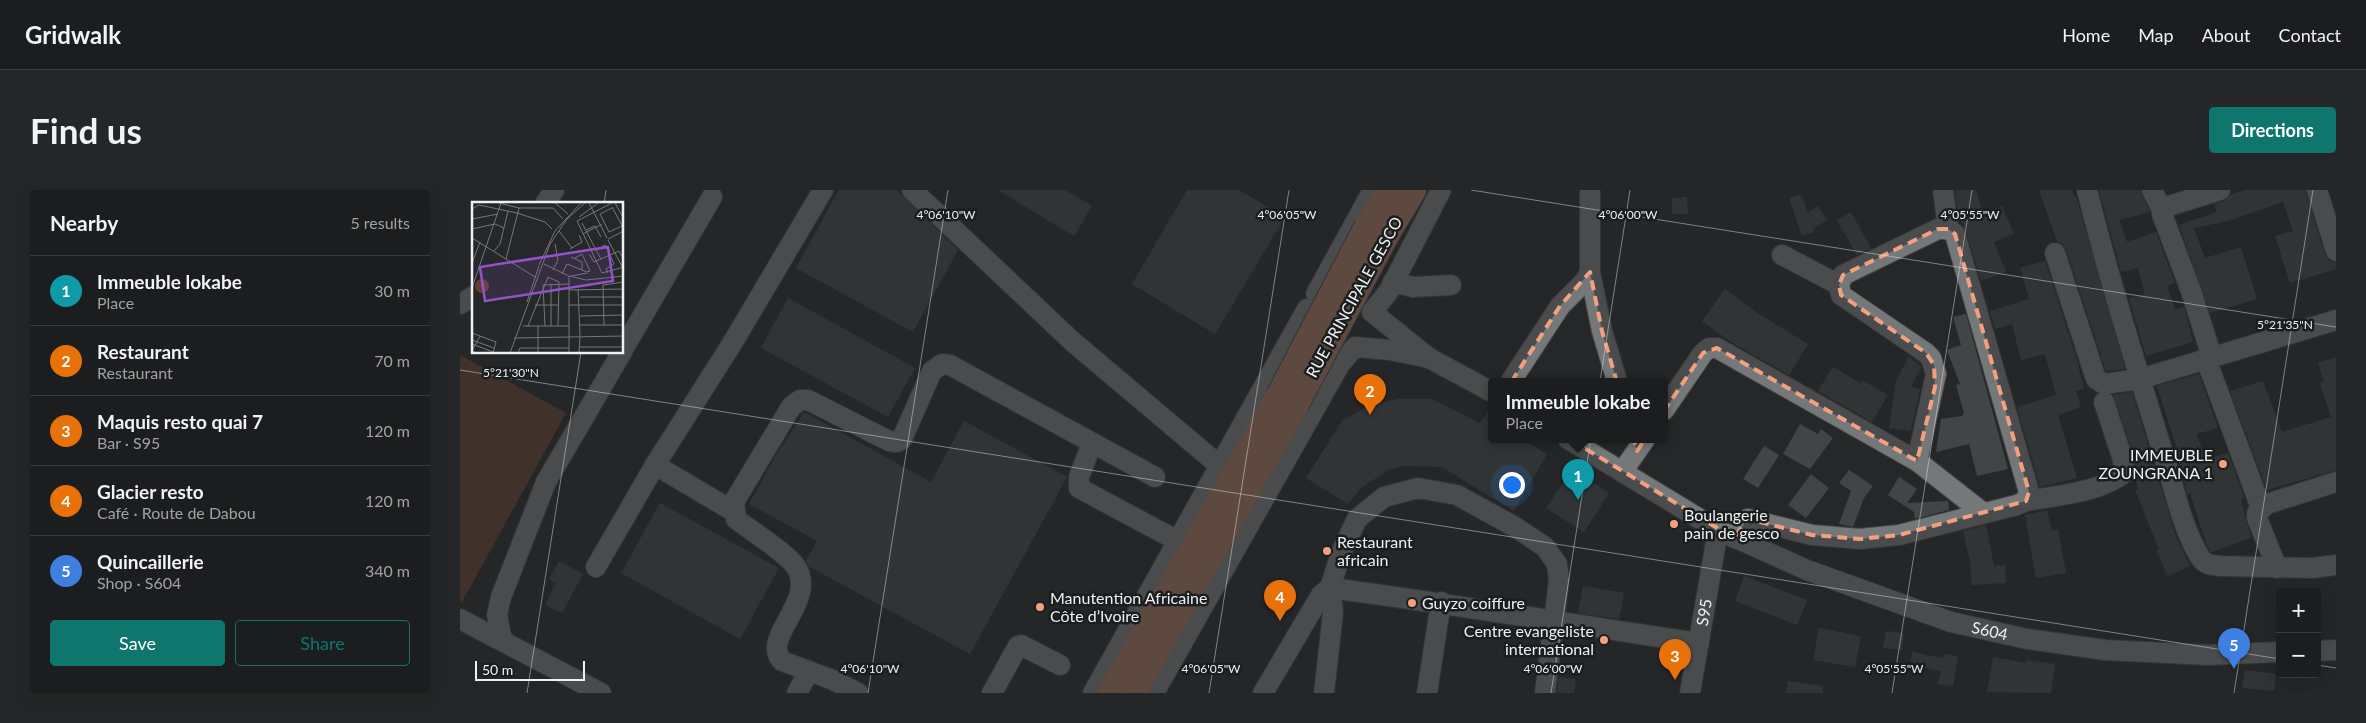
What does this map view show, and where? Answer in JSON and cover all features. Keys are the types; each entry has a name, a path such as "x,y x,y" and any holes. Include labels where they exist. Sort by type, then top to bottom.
{"main road":[{"name":"RUE PRINCIPALE GESCO","path":"1191,555 1287,400 1376,232 1390,190"},
{"name":"RUE PRINCIPALE GESCO","path":"1376,232 1413,190"},
{"path":"1111,693 1191,555"},
{"path":"1133,693 1191,555"}],"street":[{"path":"546,202 554,190"},
{"path":"596,567 655,465 733,342 823,190"},
{"path":"912,190 1074,342 1220,466"},
{"path":"1093,693 1191,555 1220,466 1373,190"},
{"path":"1372,312 1393,282 1441,190"},
{"path":"1590,190 1590,272 1602,332 1616,378"},
{"path":"1943,190 1948,229"},
{"path":"2087,190 2104,257 2140,379 2184,518 2200,558 2211,565 2277,568 2313,568 2336,565"},
{"path":"2152,190 2162,210 2209,358 2261,508 2257,518 2277,568"},
{"path":"2162,210 2220,190"},
{"path":"2317,190 2336,251"},
{"path":"624,349 712,197"},
{"path":"1917,461 1935,387 1934,365 1926,353 1842,294 1839,284 1843,276 1938,229 1948,229 1955,234 1976,304 2029,492 2026,501"},
{"path":"2056,253 2096,379 2099,383 2140,379 2336,320"},
{"path":"1782,255 1839,284"},
{"path":"1514,378 1560,306 1585,281 1590,272"},
{"path":"1393,282 1412,287 1451,285"},
{"path":"1154,693 1340,364 1355,347 1364,341 1370,332 1373,322 1372,312 1363,294 1349,286 1334,285 1311,302 1306,320 1308,331 1323,347 1334,350 1345,350 1355,347 1390,350 1429,358"},
{"path":"460,304 472,297"},
{"path":"1372,312 1429,358 1488,390"},
{"path":"1668,404 1703,353 1709,348 1717,348 1917,461 1982,512"},
{"path":"502,640 497,615 501,598 546,482 621,354"},
{"path":"858,693 782,661 776,654 776,644 802,594 800,574 788,558 736,519 733,511 734,502 743,486 791,407 800,400 808,400 889,441 897,442 902,439 932,371 942,364 950,365 1155,477"},
{"path":"1726,534 1748,519 1812,535 1860,539 1899,535 1982,512 2017,506 2026,501 2099,486 2114,481 2124,473 2123,460 2104,402"},
{"path":"1092,443 1079,477 1079,488 1191,555"},
{"name":"S604","path":"1575,443 1726,534 1807,570 1951,622 2027,639 2105,650 2208,655 2276,652"},
{"path":"1622,472 1638,443"},
{"path":"655,465 733,511"},
{"path":"2261,508 2336,482"},
{"path":"1324,693 1333,612 1330,588 1342,553 1358,518 1384,497 1418,488 1457,495 1515,527 1545,547 1557,564 1559,580 1545,693"},
{"name":"S95","path":"1690,693 1699,643 1726,534"},
{"path":"1263,693 1321,595 1330,588 1441,602 1555,622 1699,643"},
{"path":"1427,693 1441,602"},
{"path":"460,619 601,693"},
{"path":"992,693 1018,646 1021,645 1060,665"},
{"path":"2321,650 2336,650"},
{"path":"796,693 809,671"}],"highlighted area":[{"path":"1938,229 1948,229 1955,234 1976,304 2029,492 2026,501 1899,535 1860,539 1812,535 1748,519 1734,538 1501,398 1560,306 1590,272 1602,331 1637,451 1703,353 1717,348 1917,461 1935,387 1934,365 1926,353 1841,295 1839,285 1843,275"}],"shaded area":[{"path":"460,355 566,413 462,602 460,601"}],"building":[{"path":"839,190 896,190 958,250 913,332 796,268"},
{"path":"998,190 1065,190 1092,206 1074,236"},
{"path":"1187,190 1239,190 1285,217 1215,334 1132,284"},
{"path":"1955,190 1976,190 1983,214 2002,206 2014,234 1994,242 2006,272 1981,281 1966,231 1958,215"},
{"path":"2039,190 2072,190 2074,197 2076,196 2125,369 2106,371 2066,249 2063,244 2057,241"},
{"path":"2099,190 2140,190 2150,212 2119,220 2127,242 2156,232 2175,283 2167,286 2175,310 2184,307 2193,342 2146,356 2129,299 2145,294 2138,268 2121,272"},
{"path":"2245,190 2305,190 2325,255 2328,260 2336,263 2336,269 2290,283 2275,236 2293,231 2283,202 2228,221 2194,228 2205,258 2241,247 2257,299 2210,313 2179,225 2217,212 2214,204 2224,201 2230,195"},
{"path":"1801,194 1808,213 1818,206 1827,220 1813,229 1814,232 1802,236 1789,198"},
{"path":"1687,197 1688,214 1672,214 1672,198"},
{"path":"1851,212 1871,248 1857,255 1837,220"},
{"path":"2045,261 2076,357 2084,389 2076,391 2081,407 2058,415 2077,478 2040,487 2017,407 2056,395 2045,354 2021,360 2012,324 1995,329 1990,311 2029,299 2020,268"},
{"path":"1725,289 1759,314 1808,344 1789,375 1731,342 1702,321"},
{"path":"788,298 915,368 888,417 761,348"},
{"path":"1966,314 2008,469 1977,476 1969,444 1936,452 1941,419 1962,416 1964,413 1956,385 1960,384 1947,350 1961,345 1953,317"},
{"path":"1909,356 1921,367 1911,387 1920,389 1911,431 1889,428 1896,381"},
{"path":"2336,357 2336,470 2267,490 2230,391 2263,381 2282,432 2331,417 2320,383 2324,382 2318,363"},
{"path":"1833,367 1860,383 1862,380 1888,395 1872,422 1818,391"},
{"path":"2199,374 2218,428 2197,434 2205,460 2228,453 2244,497 2241,499 2251,538 2211,552 2206,543 2190,493 2187,494 2176,446 2157,386"},
{"path":"2132,392 2176,537 2190,566 2168,576 2156,551 2159,549 2135,490 2138,489 2135,478 2134,456 2113,395"},
{"path":"1397,399 1432,399 1480,423 1488,411 1488,443 1528,443 1547,454 1514,511 1442,467 1404,466 1390,469 1361,488 1348,504 1306,478 1342,421 1368,406"},
{"path":"804,412 931,482 964,421 1067,477 970,654 808,566 806,561 817,541 749,504 775,457"},
{"path":"1800,424 1818,434 1821,429 1833,438 1810,469 1783,454"},
{"path":"1764,446 1779,455 1758,488 1743,479"},
{"path":"1572,469 1609,493 1584,532 1546,508"},
{"path":"1849,470 1873,486 1864,498 1853,527 1839,524 1851,491 1839,483"},
{"path":"1811,474 1829,488 1806,518 1788,505"},
{"path":"1899,477 1917,489 1907,503 1948,501 1949,510 1915,519 1914,512 1888,495"},
{"path":"660,503 779,568 740,639 621,573"},
{"path":"2047,510 2052,531 2058,530 2066,573 2036,578 2025,515"},
{"path":"1986,525 1994,566 2005,565 2006,583 1972,585 1970,561 1963,531"},
{"path":"559,561 583,574 562,613 545,605 556,583 549,579"},
{"path":"1744,576 1807,600 1797,625 1735,601"},
{"path":"1583,586 1624,593 1619,619 1578,613"},
{"path":"1819,628 1861,636 1855,667 1813,660"},
{"path":"1886,631 1904,633 1902,650 1883,648"},
{"path":"1912,652 1943,658 1944,654 1958,656 1953,686 1938,684 1941,671 1910,665"},
{"path":"1993,657 2026,663 2026,660 2055,664 2051,693 1987,692"},
{"path":"2245,670 2276,674 2274,691 2242,688"},
{"path":"1559,677 1576,679 1574,693 1557,693"},
{"path":"1788,681 1823,686 1823,693 1786,693"}],"place":[{"name":"Restaurant","path":"1370,415"},
{"name":"IMMEUBLE ZOUNGRANA 1","path":"2223,464"},
{"name":"Immeuble lokabe","path":"1578,500"},
{"name":"Boulangerie pain de gesco","path":"1674,524"},
{"name":"Restaurant africain","path":"1327,551"},
{"name":"Guyzo coiffure","path":"1412,603"},
{"name":"Manutention Africaine Côte d’Ivoire","path":"1040,607"},
{"name":"Glacier resto","path":"1280,621"},
{"name":"Centre evangeliste international","path":"1604,640"},
{"name":"Quincaillerie","path":"2234,669"},
{"name":"Maquis resto quai 7","path":"1675,680"}]}
